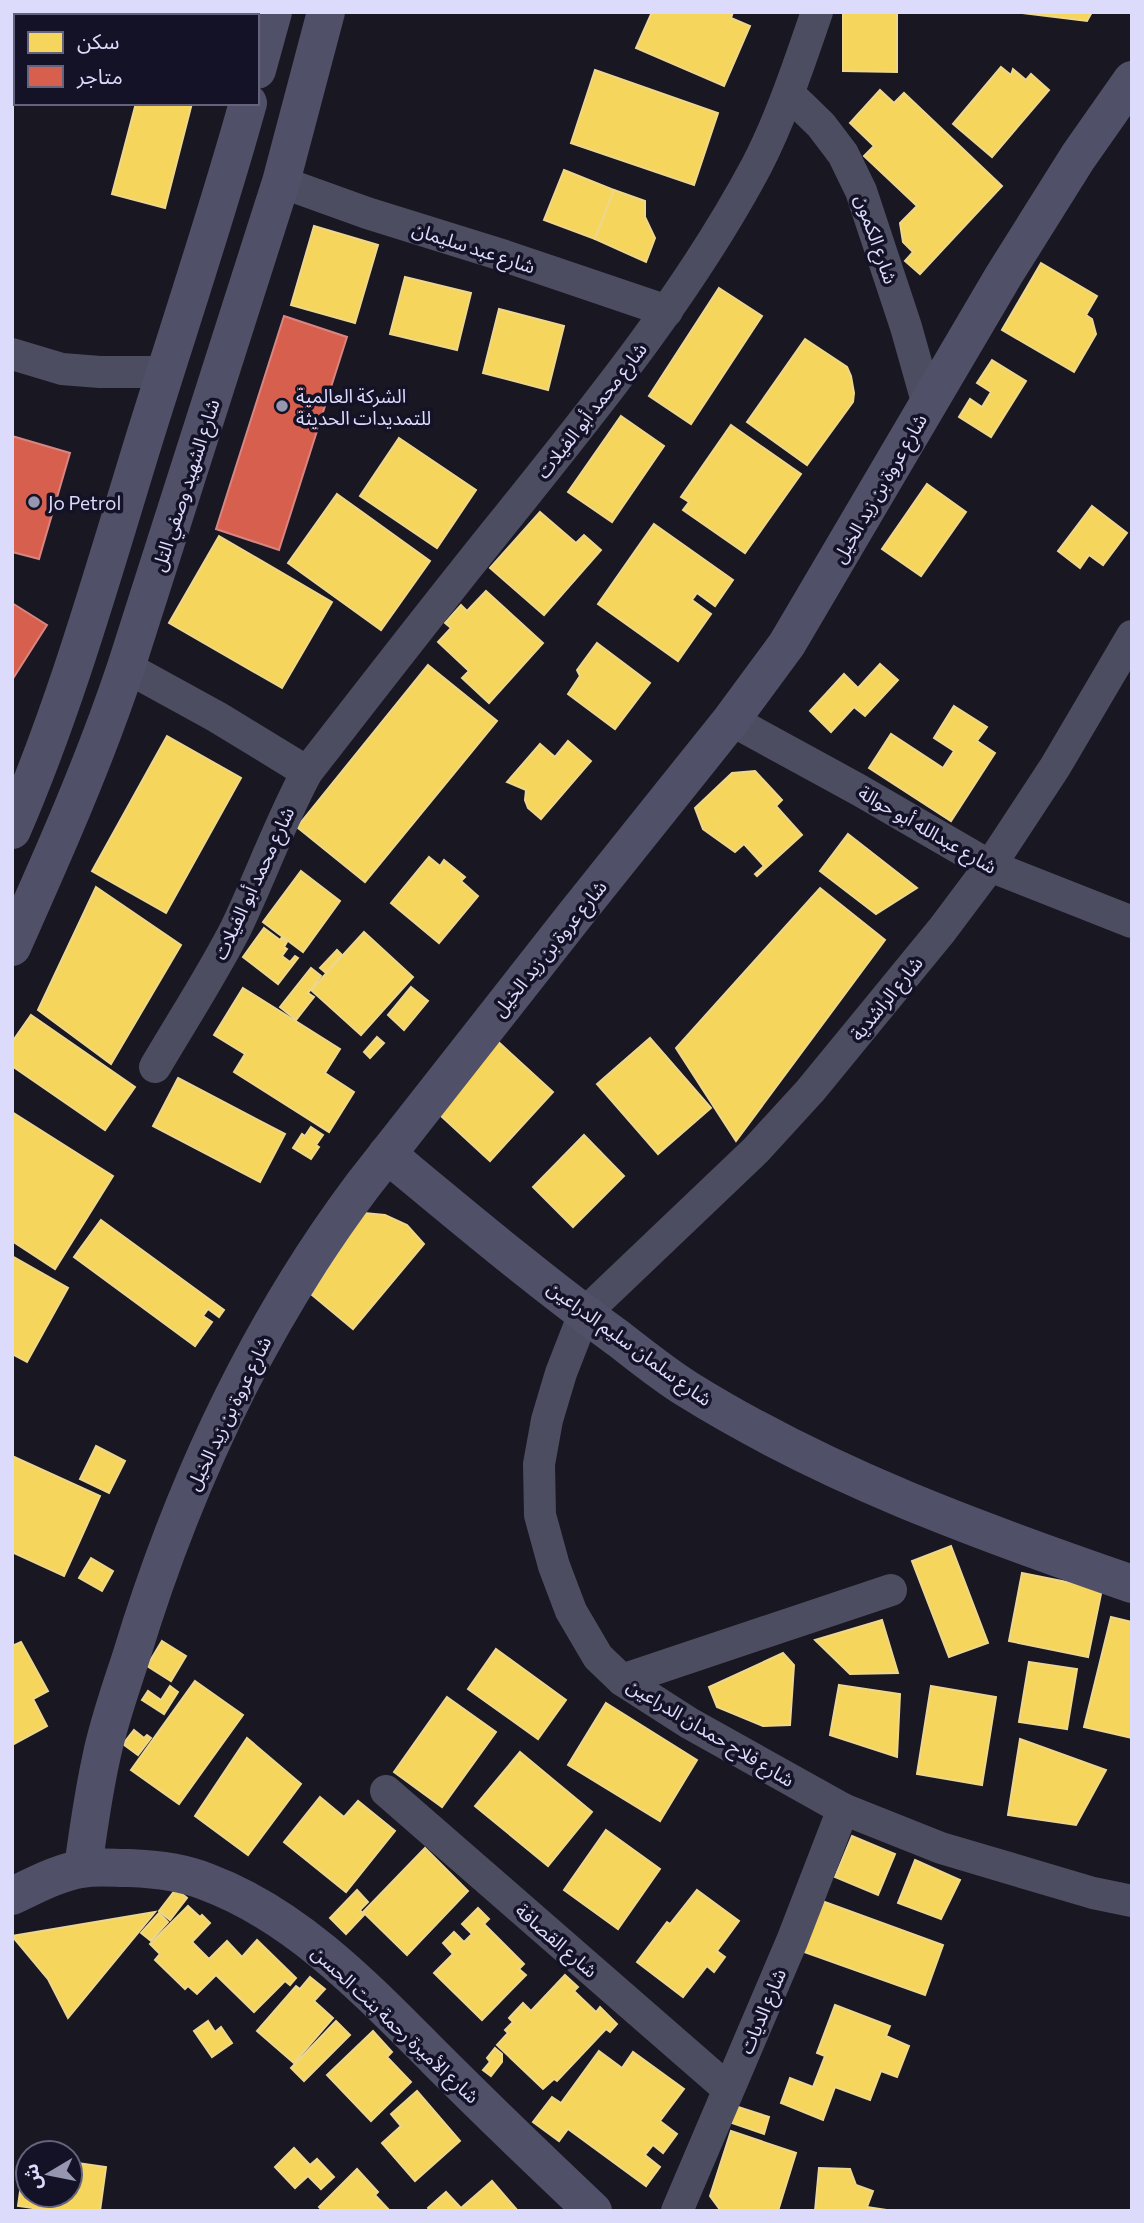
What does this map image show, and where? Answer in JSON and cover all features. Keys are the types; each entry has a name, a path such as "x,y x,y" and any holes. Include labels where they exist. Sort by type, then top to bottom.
{"street":[{"path":"259,63 273,12"},
{"name":"شارع الشهيد وصفي التل","path":"12,947 64,830 108,721 281,182 326,12"},
{"name":"شارع محمد أبو الفيلات","path":"155,1067 234,931 307,772 604,396 667,311 708,249 757,164 789,94 817,12"},
{"name":"شارع عروة بن زيد الخيل","path":"83,1868 109,1723 142,1618 187,1498 226,1413 283,1302 332,1226 387,1154 731,720 787,644 1004,275 1078,157 1132,80"},
{"name":"شارع الكمون","path":"789,94 821,125 843,155 861,191 906,327 928,405"},
{"path":"12,830 55,719 222,195 247,105"},
{"name":"شارع عبد سليمان","path":"281,182 667,311"},
{"path":"12,354 62,369 165,372"},
{"name":"شارع الراشدية","path":"584,1314 757,1150 942,930 990,866 1055,767 1132,636"},
{"path":"126,667 307,772"},
{"name":"شارع عبدالله أبو حوالة","path":"731,720 990,866 1132,922"},
{"name":"شارع سلمان سليم الدراعين","path":"387,1154 584,1314 685,1387 800,1452 922,1507 1132,1584"},
{"name":"شارع فلاح حمدان الدراعين","path":"584,1314 561,1373 547,1420 539,1464 540,1515 554,1566 571,1611 598,1657 622,1679 701,1730 843,1808 941,1848 1093,1893 1132,1901"},
{"path":"622,1679 891,1590"},
{"name":"شارع القصافة","path":"386,1791 728,2089"},
{"name":"شارع الديات","path":"677,2211 792,1941 843,1808"},
{"name":"شارع الأميرة رحمة بنت الحسن","path":"12,1896 43,1881 83,1868 148,1869 205,1881 235,1893 271,1914 339,1966 593,2211"}],"building: سكن":[{"path":"159,12 215,12 215,14"},
{"path":"652,12 733,12 731,18 750,26 724,86 636,48"},
{"path":"843,12 897,12 897,72 843,71"},
{"path":"1014,12 1092,12 1087,21"},
{"path":"1001,67 1011,75 1013,69 1026,80 1031,74 1049,90 992,157 953,124"},
{"path":"595,70 718,113 694,185 571,143"},
{"path":"880,90 894,103 904,93 1002,186 920,274 905,261 913,252 903,242 900,223 917,206 864,156 874,146 850,123"},
{"path":"135,105 191,105 165,208 112,194"},
{"path":"564,170 614,190 595,239 544,220"},
{"path":"614,190 645,201 645,217 655,238 646,262 595,239"},
{"path":"314,226 378,245 355,323 291,305"},
{"path":"1041,263 1097,296 1086,315 1092,319 1096,334 1074,372 1002,330"},
{"path":"405,277 471,293 457,350 390,334"},
{"path":"719,288 762,316 691,424 649,396"},
{"path":"499,309 564,326 548,390 483,373"},
{"path":"805,339 847,367 854,393 853,402 807,465 747,422"},
{"path":"992,360 1026,381 991,437 959,417 970,399 982,407 991,392 977,383"},
{"path":"621,416 664,446 612,522 568,492"},
{"path":"731,425 801,474 745,553 683,510 689,502 681,497"},
{"path":"399,438 476,490 437,548 360,496"},
{"path":"927,484 966,512 921,576 882,549"},
{"path":"337,494 430,561 381,630 288,563"},
{"path":"1092,506 1127,533 1103,565 1089,555 1080,568 1058,551"},
{"path":"540,512 576,543 584,535 601,550 544,615 490,568"},
{"path":"654,524 733,580 715,606 697,593 692,600 711,614 678,661 598,604"},
{"path":"219,536 332,602 282,688 169,623"},
{"path":"486,591 543,643 489,703 462,678 469,671 438,642 451,628 445,623 461,605 467,611"},
{"path":"597,643 650,683 615,729 568,694 580,676 577,670"},
{"path":"880,664 898,680 865,716 854,707 831,732 810,711 844,674 858,688"},
{"path":"428,665 497,721 365,882 297,827"},
{"path":"954,706 987,727 977,741 995,753 951,821 869,768 891,734 943,768 954,751 934,738"},
{"path":"167,736 241,778 166,913 92,871"},
{"path":"568,741 591,761 541,819 528,808 526,790 507,782 540,744 555,757"},
{"path":"755,771 782,800 776,806 802,835 757,876 755,874 764,866 744,844 735,852 703,829 695,808 732,773"},
{"path":"848,834 917,888 876,914 820,871"},
{"path":"429,857 440,866 444,860 465,877 461,881 478,896 439,943 391,903"},
{"path":"301,871 340,901 303,952 263,922"},
{"path":"96,887 181,945 111,1064 38,1010"},
{"path":"820,888 885,940 736,1141 676,1048"},
{"path":"264,928 287,942 284,947 287,949 282,956 290,962 295,956 298,958 278,984 243,957"},
{"path":"364,932 413,977 361,1035 311,990"},
{"path":"337,950 342,955 326,973 320,968"},
{"path":"311,968 321,976 308,993 314,997 296,1020 280,1007"},
{"path":"411,987 428,1001 404,1030 388,1015"},
{"path":"243,988 340,1049 325,1073 354,1092 329,1132 234,1072 245,1054 214,1035"},
{"path":"31,1015 135,1087 105,1130 12,1066 12,1042"},
{"path":"377,1037 384,1043 370,1058 364,1052"},
{"path":"493,1037 553,1092 490,1161 439,1114"},
{"path":"650,1038 711,1108 658,1154 597,1084"},
{"path":"178,1078 285,1134 260,1182 153,1126"},
{"path":"12,1112 113,1176 55,1269 12,1241"},
{"path":"311,1127 323,1135 311,1159 293,1148 302,1134 305,1136"},
{"path":"584,1135 624,1176 573,1227 533,1187"},
{"path":"364,1213 385,1215 407,1225 424,1244 353,1329 311,1294"},
{"path":"101,1220 224,1310 219,1317 208,1309 203,1316 212,1322 195,1346 74,1257"},
{"path":"12,1256 68,1288 27,1362 12,1354"},
{"path":"96,1446 125,1461 109,1493 80,1479"},
{"path":"12,1456 100,1496 64,1576 12,1552"},
{"path":"951,1546 988,1643 949,1657 912,1561"},
{"path":"91,1558 113,1571 102,1591 79,1578"},
{"path":"1022,1573 1102,1589 1088,1657 1009,1641"},
{"path":"1111,1617 1132,1622 1132,1738 1084,1727"},
{"path":"882,1620 898,1673 850,1674 815,1640"},
{"path":"162,1641 186,1656 171,1681 147,1666"},
{"path":"21,1642 48,1691 33,1699 47,1726 12,1745 12,1646"},
{"path":"496,1649 566,1700 538,1739 468,1689"},
{"path":"783,1653 794,1665 790,1725 763,1726 717,1707 709,1687"},
{"path":"1029,1662 1077,1669 1067,1729 1019,1722"},
{"path":"195,1681 243,1715 179,1804 131,1770"},
{"path":"839,1685 900,1694 897,1757 830,1735"},
{"path":"170,1686 178,1692 164,1714 142,1700 148,1691 161,1700"},
{"path":"931,1686 996,1697 982,1785 917,1774"},
{"path":"447,1697 496,1732 442,1807 394,1772"},
{"path":"606,1703 697,1760 660,1821 568,1765"},
{"path":"134,1730 144,1738 147,1735 151,1738 138,1755 123,1744"},
{"path":"247,1738 301,1784 248,1855 195,1816"},
{"path":"1020,1739 1106,1770 1076,1825 1008,1815"},
{"path":"520,1752 592,1812 548,1866 475,1806"},
{"path":"320,1797 344,1817 358,1801 395,1831 346,1892 284,1842"},
{"path":"606,1830 660,1869 618,1929 564,1890"},
{"path":"852,1836 895,1854 878,1895 835,1877"},
{"path":"425,1848 468,1891 407,1955 363,1912"},
{"path":"915,1860 960,1880 941,1919 898,1903"},
{"path":"176,1889 187,1898 170,1920 159,1911"},
{"path":"357,1890 368,1902 360,1910 364,1915 346,1934 330,1918"},
{"path":"697,1890 739,1921 717,1951 725,1957 714,1972 707,1966 683,1997 637,1962 667,1922 670,1924"},
{"path":"822,1901 943,1945 925,1995 804,1952"},
{"path":"188,1906 210,1923 192,1942 209,1959 227,1941 242,1957 257,1940 296,1978 290,1985 285,1981 254,2012 216,1975 197,1994 188,1986 185,1989 155,1960 160,1954 150,1944"},
{"path":"478,1908 489,1919 484,1924 524,1964 519,1969 526,1975 482,2020 434,1973 453,1954 443,1943 454,1932 464,1942 472,1934 462,1924"},
{"path":"155,1912 68,2018 48,1979 12,1936"},
{"path":"159,1913 168,1922 151,1941 141,1933"},
{"path":"565,1975 578,1987 574,1991 596,2012 600,2007 617,2024 610,2032 606,2029 557,2081 554,2079 543,2089 497,2045 508,2033 505,2030 513,2022 509,2018 523,2003 531,2011"},
{"path":"310,1977 325,1989 314,2001 333,2018 294,2063 257,2031 296,1986 300,1989"},
{"path":"835,2005 890,2026 886,2036 909,2046 897,2077 881,2071 870,2100 835,2087 823,2120 781,2103 790,2078 813,2087 825,2056 817,2053"},
{"path":"208,2021 215,2032 221,2027 232,2043 212,2057 194,2031"},
{"path":"336,2021 350,2035 304,2081 291,2068"},
{"path":"373,2031 392,2052 387,2057 411,2082 371,2121 327,2075"},
{"path":"495,2048 502,2054 502,2062 491,2076 483,2070 490,2062 487,2058"},
{"path":"599,2051 622,2068 633,2052 684,2089 660,2121 677,2134 663,2153 653,2145 645,2155 660,2167 646,2186 568,2129 559,2141 533,2122 552,2097 561,2103"},
{"path":"417,2091 460,2141 415,2181 382,2143 401,2126 391,2114"},
{"path":"732,2105 769,2117 764,2134 726,2121"},
{"path":"731,2131 796,2153 778,2211 721,2211 710,2196"},
{"path":"294,2148 310,2165 317,2159 334,2177 321,2189 308,2176 295,2188 275,2167"},
{"path":"84,2164 106,2167 100,2211 40,2209 84,2209"},
{"path":"819,2168 850,2169 856,2185 873,2191 867,2207 893,2211 815,2211"},
{"path":"357,2169 378,2192 375,2195 390,2211 323,2211 319,2207"},
{"path":"492,2181 518,2211 430,2211 428,2208 446,2192 461,2208"}],"building: متاجر":[{"path":"284,316 347,337 279,550 216,529"},
{"name":"Jo Petrol","path":"12,436 70,453 39,559 12,552"},
{"path":"12,603 47,625 12,680"}],"place":[{"name":"الشركة العالمية للتمديدات الحديثة","path":"282,406"},
{"name":"Jo Petrol","path":"34,502"}]}
